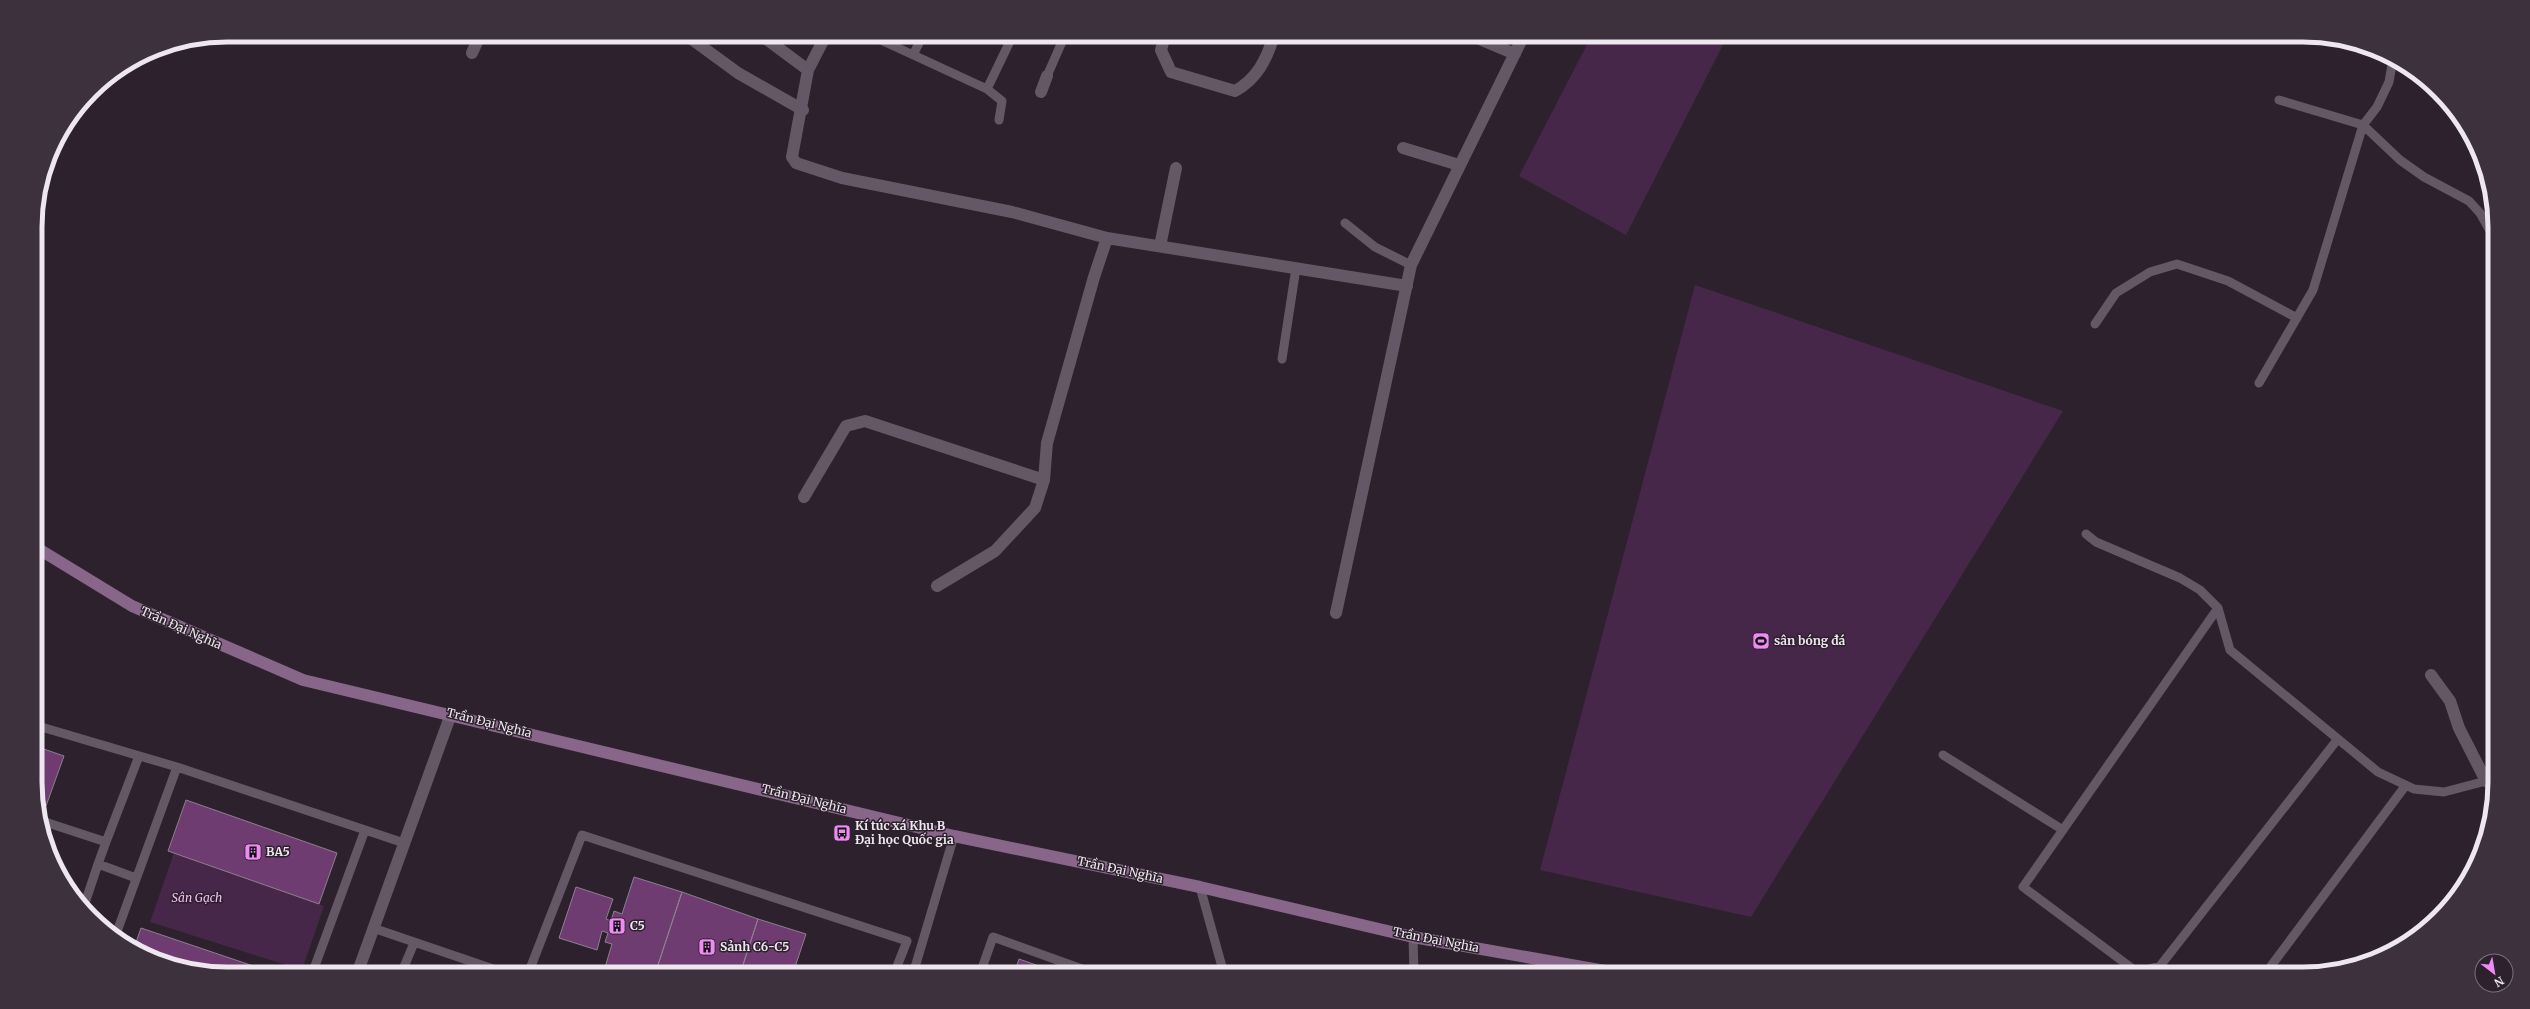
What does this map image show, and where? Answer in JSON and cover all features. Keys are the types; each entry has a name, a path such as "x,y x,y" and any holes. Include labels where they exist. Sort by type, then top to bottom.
{"street":[{"path":"472,53 477,42"},
{"path":"696,42 738,73 802,110"},
{"path":"770,42 808,70"},
{"path":"822,42 808,70 802,110 792,157 796,163 842,178 1012,212 1108,238 1407,286"},
{"path":"1163,42 1161,50 1170,72 1235,91 1256,75 1264,62 1271,42"},
{"path":"1487,42 1515,54"},
{"path":"1336,613 1412,265 1459,165 1521,42"},
{"path":"1041,92 1047,76"},
{"path":"1403,148 1459,165"},
{"path":"1160,246 1176,168"},
{"path":"937,586 995,551 1035,508 1044,480 1047,443 1094,277 1108,238"},
{"path":"804,497 846,426 866,421 1044,480"},
{"name":"Trần Đại Nghĩa","path":"42,551 132,606 303,680 451,714 954,836 1200,887 1413,937 1582,967"},
{"path":"2431,675 2450,701 2459,728 2488,775"},
{"path":"359,967 451,714"}],"lane":[{"path":"885,42 987,89 1002,101 999,120"},
{"path":"913,55 920,42"},
{"path":"987,89 1010,42"},
{"path":"1047,76 1061,42"},
{"path":"2259,384 2313,290 2364,125 2377,107 2389,82 2392,65"},
{"path":"2279,100 2364,125 2400,160 2424,177 2469,201 2480,213 2488,227"},
{"path":"1345,223 1375,247 1412,265"},
{"path":"2095,324 2116,294 2150,272 2177,264 2228,281 2297,318"},
{"path":"1282,359 1296,268"},
{"path":"2086,534 2096,542 2180,578 2200,590 2218,608 2230,650 2378,772 2414,789 2444,792 2488,783"},
{"path":"2130,967 2024,887 2218,608"},
{"path":"42,727 177,767 404,843"},
{"path":"2156,967 2160,966 2338,740"},
{"path":"1943,755 2063,830"},
{"path":"86,900 106,842 139,756"},
{"path":"117,931 177,767"},
{"path":"2270,967 2406,785"},
{"path":"47,823 106,842"},
{"path":"315,967 365,830"},
{"path":"531,967 582,835 907,941 897,967"},
{"path":"915,967 954,836"},
{"path":"98,864 136,878"},
{"path":"1200,887 1222,967"},
{"path":"373,928 487,967"},
{"path":"982,967 993,937 1077,967"},
{"path":"1413,937 1414,967"},
{"path":"404,967 414,943"}],"green space":[{"path":"1588,42 1724,42 1626,235 1519,176"},
{"name":"sân bóng đá","path":"1695,285 2063,411 1751,917 1540,870"},
{"name":"Sân Gạch","path":"175,850 324,906 303,967 292,967 150,922"}],"building":[{"path":"42,748 64,756 46,806 44,805 42,794"},
{"name":"BA5","path":"186,800 337,853 319,904 168,851"},
{"name":"C5","path":"634,877 682,892 657,967 605,967 612,944 605,942 608,933 602,931 597,950 559,938 576,887 613,899 606,919 611,921 614,911 622,914"},
{"name":"Sảnh C6-C5","path":"682,892 758,919 742,967 657,967"},
{"path":"758,919 806,934 795,967 742,967"},
{"path":"141,928 256,967 215,967 179,961 156,953 136,943"},
{"path":"1019,959 1042,967 1016,967"}],"place":[{"name":"sân bóng đá","path":"1761,641"},
{"name":"Kí túc xá Khu B Đại học Quốc gia","path":"842,833"},
{"name":"BA5","path":"253,852"},
{"name":"C5","path":"617,926"},
{"name":"Sảnh C6-C5","path":"707,947"}]}
